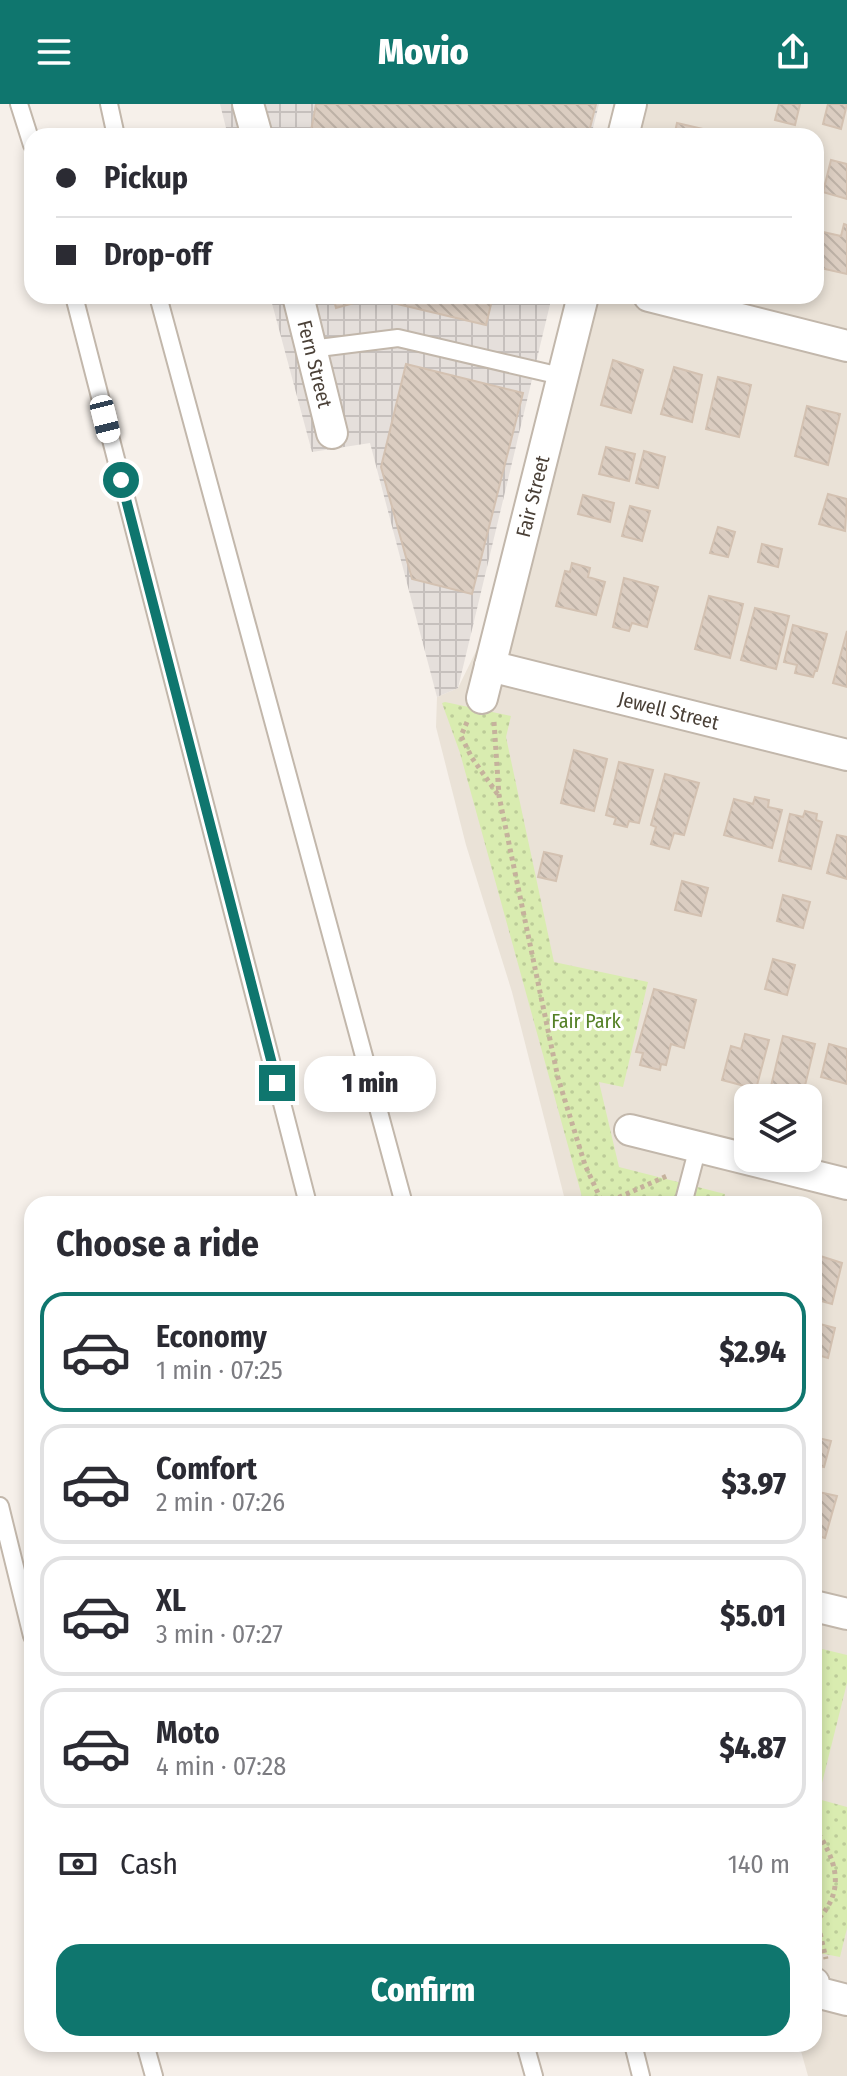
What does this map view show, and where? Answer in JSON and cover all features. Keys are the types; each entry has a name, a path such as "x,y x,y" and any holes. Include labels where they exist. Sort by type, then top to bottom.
{"street":[{"path":"248,104 255,128"},
{"path":"625,128 631,104"},
{"name":"Fern Street","path":"300,304 332,433"},
{"name":"Fair Street","path":"481,711 581,304"},
{"path":"681,304 847,346"},
{"name":"Jewell Street","path":"490,666 847,755"},
{"path":"630,1130 847,1184"},
{"path":"822,1608 847,1614"},
{"path":"822,1994 847,2000"}],"lane":[{"path":"19,104 27,128"},
{"path":"109,104 114,128"},
{"path":"76,304 306,1196"},
{"path":"160,304 402,1196"},
{"path":"311,349 398,338 565,377"},
{"path":"685,1196 698,1147"},
{"path":"0,1506 24,1604"},
{"path":"147,2052 154,2076"},
{"path":"527,2052 534,2076"},
{"path":"635,2052 641,2076"}],"path":[{"path":"499,796 472,758 461,736 465,723 481,711 496,723 499,796 558,1078 585,1165 599,1196"},
{"path":"621,1196 667,1175 675,1175"},
{"path":"822,1838 838,1875 831,1904 822,1914"}],"shaded area":[{"path":"220,104 599,104 593,128 226,128"},
{"path":"640,104 847,104 847,2076 808,2076 801,2052 822,2052 822,1196 564,1196 512,992 466,845 436,727 437,697 458,688 481,641 570,304 824,304 824,128 631,128"},
{"path":"272,304 550,304 458,688 437,697 370,443 312,452"}],"green space":[{"name":"Fair Park","path":"442,703 511,716 506,737 554,962 648,982 623,1087 599,1082 619,1167 725,1196 582,1196 460,753"},
{"path":"822,1649 847,1655 847,1683 822,1783"},
{"path":"822,1800 847,1807 847,1928 840,1957 822,1954"}],"building":[{"path":"316,104 596,104 590,128 312,128"},
{"path":"779,104 800,104 795,125 775,120"},
{"path":"828,104 847,104 841,129 823,124"},
{"path":"677,123 699,128 676,128"},
{"path":"831,160 847,164 847,199 824,192"},
{"path":"844,224 847,225 847,274 824,269 824,232 841,236"},
{"path":"397,304 491,304 486,325"},
{"path":"613,360 643,370 631,413 601,405"},
{"path":"406,364 523,393 472,594 412,579 381,467"},
{"path":"674,367 702,375 692,422 661,414"},
{"path":"718,377 751,385 739,437 706,429"},
{"path":"807,406 840,414 828,465 795,456"},
{"path":"606,447 635,454 629,481 599,474"},
{"path":"644,451 665,457 658,488 636,483"},
{"path":"828,494 847,499 845,531 819,524"},
{"path":"583,495 614,503 610,522 578,514"},
{"path":"630,506 650,511 642,541 622,536"},
{"path":"718,527 735,532 728,557 710,553"},
{"path":"762,544 782,549 778,567 758,562"},
{"path":"572,563 590,568 588,577 605,582 596,615 556,606 565,571 570,572"},
{"path":"624,578 658,587 647,627 632,623 629,631 613,627"},
{"path":"709,596 743,604 730,658 695,649"},
{"path":"755,608 789,616 776,669 741,660"},
{"path":"793,625 827,634 813,677 795,673 797,665 784,662"},
{"path":"847,631 847,687 833,683"},
{"path":"574,750 607,759 594,811 561,803"},
{"path":"619,762 653,770 639,823 629,821 627,827 614,824 616,818 606,815"},
{"path":"665,774 699,783 684,835 674,833 669,849 651,844 656,827 651,825"},
{"path":"755,797 769,800 768,807 782,810 772,848 724,835 734,799 753,804"},
{"path":"805,811 817,814 816,820 822,822 811,869 779,861 790,814 803,817"},
{"path":"837,835 847,837 847,879 827,873"},
{"path":"544,852 562,856 556,881 538,877"},
{"path":"682,881 708,888 701,916 675,910"},
{"path":"783,895 810,902 803,928 777,921"},
{"path":"773,959 795,965 787,995 765,989"},
{"path":"654,989 696,1000 684,1048 671,1044 666,1065 661,1064 660,1070 640,1065 643,1053 636,1052"},
{"path":"745,1034 769,1040 757,1084 722,1080 731,1046 741,1049"},
{"path":"783,1036 815,1044 805,1084 771,1084"},
{"path":"829,1044 847,1049 847,1084 821,1077"},
{"path":"822,1257 842,1263 832,1304 822,1301"},
{"path":"822,1325 835,1328 828,1358 822,1356"},
{"path":"822,1439 831,1441 822,1467"},
{"path":"822,1493 837,1496 825,1538 822,1537"}],"route":[{"path":"121,480 277,1083"}]}
